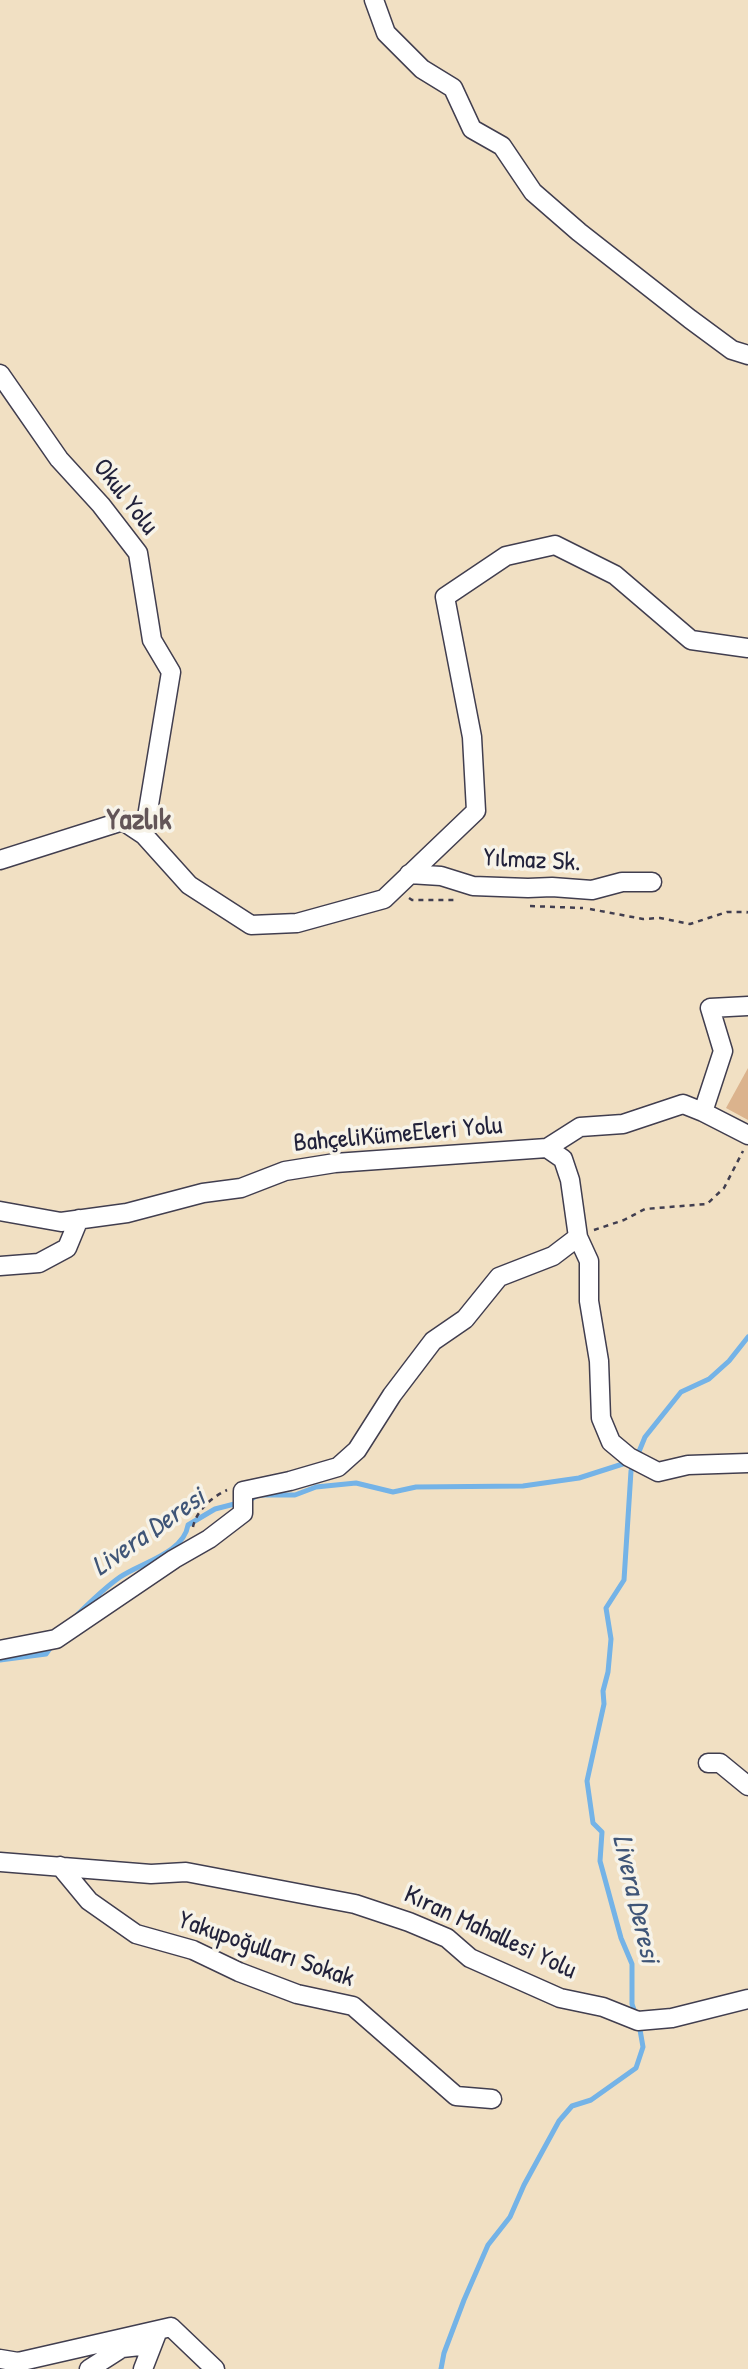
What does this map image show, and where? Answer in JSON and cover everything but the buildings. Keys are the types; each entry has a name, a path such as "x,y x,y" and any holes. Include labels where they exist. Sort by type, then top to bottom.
{"street":[{"path":"374,0 386,33 422,68 453,88 472,130 502,146 533,192 579,232 690,319 732,350 748,355"},
{"name":"Okul Yolu","path":"0,374 59,459 101,505 138,553 152,640 171,672 144,835"},
{"path":"0,860 123,821 144,835 189,885 251,925 297,923 384,898 476,811 472,737 445,597 506,556 555,545 615,575 691,639 748,648"},
{"name":"Yılmaz Sk.","path":"409,874 441,876 473,886 592,890 622,882 652,882"},
{"path":"703,1112 723,1051 710,1008 748,1006"},
{"name":"BahçeliKümeEleri Yolu","path":"0,1212 61,1222 127,1213 203,1194 241,1188 285,1171 335,1163 547,1148 580,1127 623,1124 683,1104 748,1135"},
{"path":"547,1148 563,1159 570,1180 578,1237 589,1261 589,1301 599,1362 601,1418 611,1442 629,1457 658,1472 688,1465 748,1463"},
{"path":"0,1266 39,1263 66,1248 79,1219"},
{"path":"0,1650 56,1639 174,1559 209,1539 243,1513 243,1491 338,1468 357,1450 392,1395 433,1341 465,1319 499,1277 553,1256 578,1237"},
{"path":"708,1763 720,1763 748,1786"},
{"name":"Kıran Mahallesi Yolu","path":"0,1862 151,1874 186,1872 355,1904 447,1938 470,1958 560,1998 603,2007 638,2021 672,2018 748,1998"},
{"name":"Yakupoğulları Sokak","path":"60,1866 89,1901 136,1934 193,1950 239,1972 297,1994 354,2006 456,2096 492,2099"},
{"path":"0,2359 18,2362 171,2327 215,2369"},
{"path":"89,2369 122,2348 140,2346 158,2330"},
{"path":"143,2369 158,2330"}],"path":[{"path":"394,889 412,900 463,901"},
{"path":"523,906 600,909 643,919 660,918 690,924 727,912 748,914"}],"waterway":[{"name":"Livera Deresi","path":"636,2015 632,2004 632,1964 621,1938 600,1861 602,1832 593,1823 587,1781 604,1704 603,1691 608,1672 611,1639 606,1608 624,1580 631,1471 645,1437 681,1392 709,1379 729,1361 748,1337"},
{"name":"Livera Deresi","path":"74,1618 120,1577 170,1550 185,1535 188,1525 215,1509 250,1500 258,1495 295,1495 316,1487 356,1483 393,1492 416,1487 523,1486 579,1478 629,1462"},
{"name":"Livera Deresi","path":"0,1660 46,1654 53,1644"},
{"name":"Livera Deresi","path":"441,2369 444,2353 464,2300 488,2245 510,2217 559,2121 572,2106 591,2100 636,2068 643,2047 639,2024"}],"district":[{"name":"Yazlık","path":"139,821"}]}
